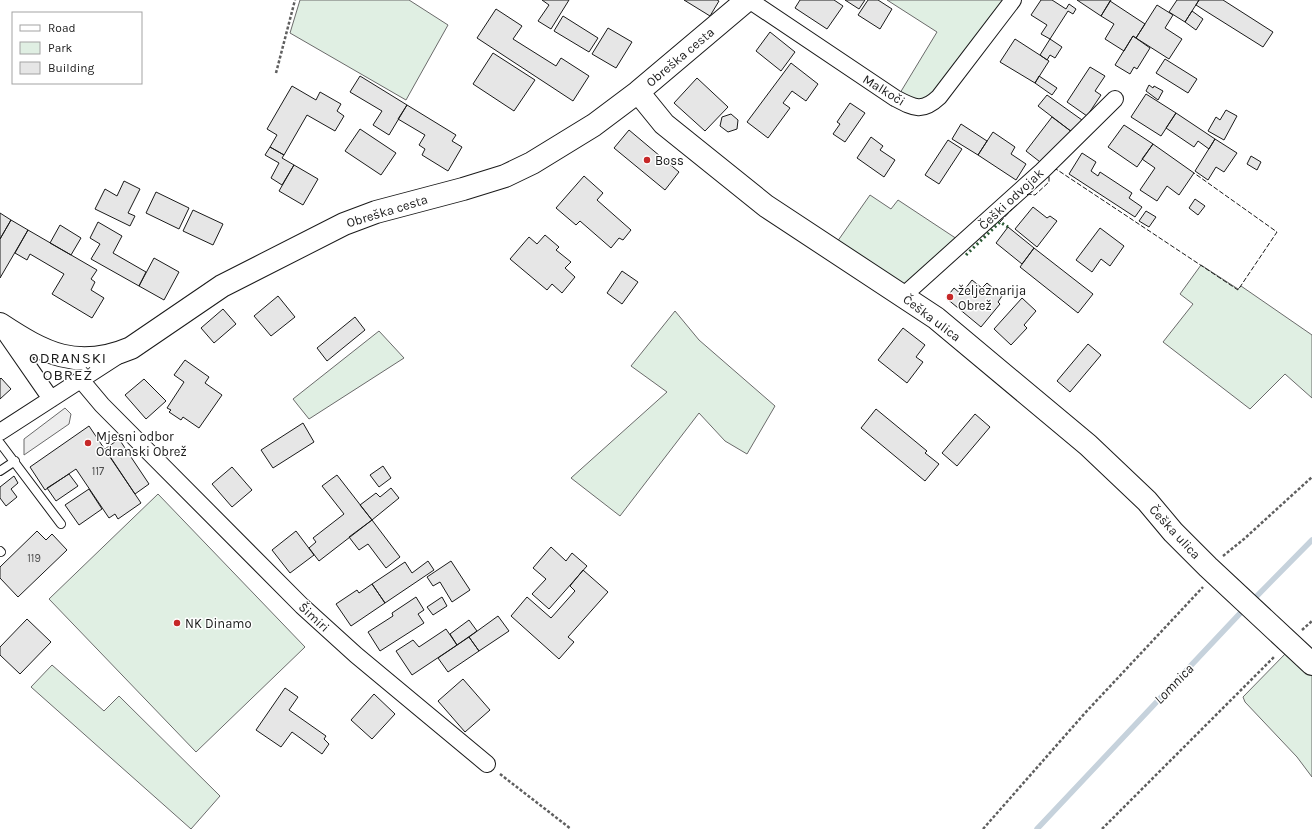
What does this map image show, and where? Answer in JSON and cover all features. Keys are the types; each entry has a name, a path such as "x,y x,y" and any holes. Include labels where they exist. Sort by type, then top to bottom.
{"street":[{"name":"Malkoči","path":"748,0 895,98 912,107 920,108 930,105 939,97 1013,0"},
{"name":"Obreška cesta","path":"0,432 131,348 222,286 344,224 376,212 498,178 532,164 594,125 638,92 748,0"},
{"name":"Češka ulica","path":"638,92 664,124 766,206 936,318 1088,445 1147,501 1173,532 1312,664"},
{"name":"Češki odvojak","path":"903,296 1042,171 1115,99"},
{"path":"0,325 31,344 61,356 80,358 100,357 119,353 131,348"},
{"path":"0,325 51,399"},
{"name":"Šimiri","path":"81,380 102,405 302,606 356,655 487,764"}],"lane":[{"path":"0,443 61,524"},
{"path":"0,471 15,461"}],"path":[{"path":"276,73 295,0"},
{"path":"983,829 1085,713 1244,540 1312,477"},
{"path":"1102,829 1289,642 1312,621"},
{"path":"487,764 570,829"}],"green space":[{"path":"300,0 409,0 448,25 406,100 290,33"},
{"path":"887,0 1005,0 928,98 921,101 900,93 937,32"},
{"path":"870,195 891,209 898,200 957,239 905,284 899,282 837,242"},
{"path":"1201,265 1238,289 1241,286 1312,335 1312,398 1285,374 1250,409 1163,342 1193,304 1180,294"},
{"path":"675,311 699,340 775,406 747,454 725,441 699,413 620,516 571,478 667,392 631,366"},
{"path":"379,331 404,358 309,419 293,399"},
{"name":"NK Dinamo","path":"158,494 305,647 196,752 49,599"},
{"path":"1288,651 1312,674 1312,777 1297,757 1245,702 1243,697"},
{"path":"52,665 104,711 119,696 220,796 191,829 31,687"}],"shaded area":[{"path":"65,408 71,414 69,424 24,455 24,439"}],"building":[{"path":"542,0 569,0 551,29 538,21 549,5"},
{"path":"684,0 717,0 719,1 710,16"},
{"path":"800,0 834,0 843,6 827,29 795,8"},
{"path":"845,0 865,0 859,9"},
{"path":"868,0 878,0 892,9 880,29 858,15"},
{"path":"1041,0 1052,0 1066,9 1069,4 1076,9 1073,14 1068,11 1050,39 1041,34 1047,25 1031,15"},
{"path":"1077,0 1111,0 1101,16"},
{"path":"1177,0 1199,0 1185,22 1169,12"},
{"path":"1199,0 1223,0 1273,32 1263,47 1196,5"},
{"path":"1110,1 1145,24 1136,38 1133,36 1124,51 1105,39 1114,24 1101,16"},
{"path":"1157,5 1173,15 1165,28 1182,39 1169,59 1136,38"},
{"path":"496,9 522,26 513,39 556,66 561,58 589,76 573,101 477,38"},
{"path":"1192,11 1203,19 1196,30 1185,22"},
{"path":"563,16 598,38 589,52 554,31"},
{"path":"608,28 632,42 616,68 592,54"},
{"path":"770,32 795,52 781,71 756,51"},
{"path":"1133,36 1150,48 1137,69 1134,67 1130,74 1115,65"},
{"path":"1015,39 1049,61 1035,83 1000,62"},
{"path":"1050,39 1062,47 1055,58 1050,55 1047,60 1040,55"},
{"path":"493,53 535,80 514,111 473,84"},
{"path":"1165,59 1197,79 1188,93 1156,73"},
{"path":"791,63 818,84 806,101 792,91 783,103 790,108 768,138 747,122"},
{"path":"1090,67 1105,76 1095,91 1101,95 1087,116 1067,102"},
{"path":"360,76 407,105 389,135 373,125 382,111 350,92"},
{"path":"1039,76 1057,88 1052,95 1035,83"},
{"path":"697,78 728,107 705,131 674,103"},
{"path":"1149,85 1163,91 1158,100 1146,91"},
{"path":"292,86 316,100 320,92 341,104 337,111 344,116 335,131 307,115 284,155 270,147 277,135 267,129"},
{"path":"1146,94 1176,113 1161,136 1131,117"},
{"path":"1047,95 1082,120 1072,132 1038,106"},
{"path":"850,103 865,113 845,142 833,134 840,124 837,122"},
{"path":"407,105 456,135 452,141 462,147 448,171 422,155 425,149 419,145 425,135 398,119"},
{"path":"1226,110 1237,116 1224,140 1208,131 1216,117 1220,120"},
{"path":"1176,113 1215,139 1209,149 1198,141 1194,147 1166,128"},
{"path":"731,114 738,120 737,129 728,132 720,126 722,117"},
{"path":"1052,117 1072,132 1044,165 1026,151"},
{"path":"961,124 987,141 978,155 952,139"},
{"path":"1124,125 1153,144 1137,167 1108,147"},
{"path":"360,129 396,153 381,175 345,151"},
{"name":"Boss","path":"629,130 679,172 665,190 614,148"},
{"path":"993,132 1015,147 1011,154 1026,164 1016,180 978,155"},
{"path":"871,137 883,146 880,150 895,160 884,177 857,158"},
{"path":"1215,139 1237,153 1224,172 1216,167 1208,180 1195,171"},
{"path":"948,140 962,149 939,184 925,175"},
{"path":"1153,144 1194,173 1179,195 1167,186 1157,201 1140,190 1155,168 1142,159"},
{"path":"270,147 284,155 282,158 294,165 282,185 271,178 279,163 265,155"},
{"path":"1082,153 1096,162 1091,171 1098,176 1100,172 1132,193 1129,198 1142,207 1135,217 1069,174"},
{"path":"1251,156 1261,162 1257,170 1247,164"},
{"path":"294,165 318,179 303,205 279,191"},
{"path":"584,176 603,193 597,200 631,230 623,240 619,238 611,248 580,221 576,225 556,208"},
{"path":"124,181 140,189 128,213 135,216 130,226 95,209 105,189 117,196"},
{"path":"156,192 189,208 179,229 146,213"},
{"path":"1195,199 1205,206 1198,215 1189,208"},
{"path":"1033,207 1047,218 1050,216 1057,221 1037,247 1015,229"},
{"path":"193,210 223,224 213,245 183,231"},
{"path":"1146,211 1156,217 1149,227 1139,221"},
{"path":"0,213 11,220 0,239"},
{"path":"11,220 28,230 0,278 0,239"},
{"path":"98,222 122,236 113,253 146,272 139,286 91,259 100,244 90,238"},
{"path":"60,225 81,238 71,255 50,243"},
{"path":"1008,227 1034,248 1022,264 996,243"},
{"path":"1100,228 1124,246 1110,266 1101,259 1092,272 1076,260"},
{"path":"28,230 97,270 91,279 95,282 91,290 104,298 92,318 52,294 64,274 30,254 27,260 15,253"},
{"path":"545,235 559,247 556,250 571,262 565,268 575,277 562,293 552,284 547,290 510,259 529,237 537,244"},
{"path":"1034,248 1093,294 1078,313 1020,267"},
{"path":"154,258 179,272 164,300 139,286"},
{"path":"622,271 638,282 622,304 607,293"},
{"path":"972,280 982,288 987,283 1002,296 998,302 1000,304 981,327 946,298 954,288 961,294"},
{"path":"278,296 295,317 271,336 254,316"},
{"path":"1022,298 1036,311 1024,325 1027,328 1011,345 994,329"},
{"path":"223,309 236,324 214,343 201,328"},
{"path":"355,317 365,330 327,361 317,348"},
{"path":"903,328 925,345 916,357 923,362 907,383 878,360"},
{"path":"1088,344 1101,355 1070,392 1057,381"},
{"path":"185,360 209,377 205,383 222,395 199,428 183,417 181,420 169,412 171,410 167,408 184,382 174,375"},
{"path":"1,378 11,389 0,399 0,379"},
{"path":"144,379 166,401 146,419 125,395"},
{"path":"876,409 927,451 925,453 939,464 925,481 861,428"},
{"path":"975,414 990,427 957,466 942,453"},
{"path":"303,423 314,442 273,468 261,450"},
{"path":"89,426 141,503 118,519 115,514 109,518 76,469 45,490 30,467"},
{"path":"119,439 149,484 135,494 105,449"},
{"path":"383,466 391,478 379,487 370,475"},
{"path":"232,467 252,490 232,507 212,484"},
{"path":"69,474 78,486 56,501 47,488"},
{"path":"337,475 372,520 319,561 309,548 316,542 313,538 344,514 322,486"},
{"path":"14,476 18,483 11,489 17,497 6,506 0,498 0,487"},
{"path":"391,488 399,498 372,520 360,505 376,493 380,497"},
{"path":"89,489 102,509 79,525 65,505"},
{"path":"372,520 400,557 386,568 368,544 359,550 349,537"},
{"path":"37,531 46,540 52,534 67,550 18,597 0,578 0,567"},
{"path":"296,531 314,555 290,573 272,550"},
{"path":"551,547 566,561 572,553 587,566 549,609 532,594 546,579 533,568"},
{"path":"428,561 434,570 385,603 372,584 405,562 412,573"},
{"path":"451,561 470,590 452,602 440,582 433,586 427,577"},
{"path":"583,570 608,592 568,637 574,642 559,659 511,616 527,597 551,618 575,591 570,586"},
{"path":"372,584 385,603 351,626 336,604 357,590 359,593"},
{"path":"416,597 424,610 418,614 424,623 380,651 368,632 393,616 392,613"},
{"path":"442,597 447,606 433,615 427,607"},
{"path":"498,616 509,631 479,651 469,637"},
{"path":"27,619 51,642 20,674 0,655 0,647"},
{"path":"469,620 477,631 457,645 450,634"},
{"path":"446,629 457,645 412,675 396,651 413,640 419,647"},
{"path":"469,637 479,651 448,672 438,658"},
{"path":"463,679 490,710 465,732 438,701"},
{"path":"285,688 298,697 289,710 326,736 324,739 329,744 322,754 292,732 281,747 256,730"},
{"path":"374,694 395,714 372,739 351,720"}],"waterway":[{"name":"Lomnica","path":"1252,601 1312,540"},
{"name":"Lomnica","path":"1037,829 1246,607"}],"hedge":[{"path":"966,255 1000,222 1008,227"}],"fence":[{"path":"1054,171 1056,169 1238,290 1277,232 1194,173"},
{"path":"1027,195 1035,195 1049,182 1049,175"},
{"path":"1000,222 1012,209"}],"place":[{"name":"Boss","path":"647,160"},
{"name":"željeznarija Obrež","path":"950,297"},
{"name":"Mjesni odbor Odranski Obrež","path":"88,443"},
{"name":"NK Dinamo","path":"177,623"}],"district":[{"name":"ODRANSKI OBREŽ","path":"68,366"}]}
